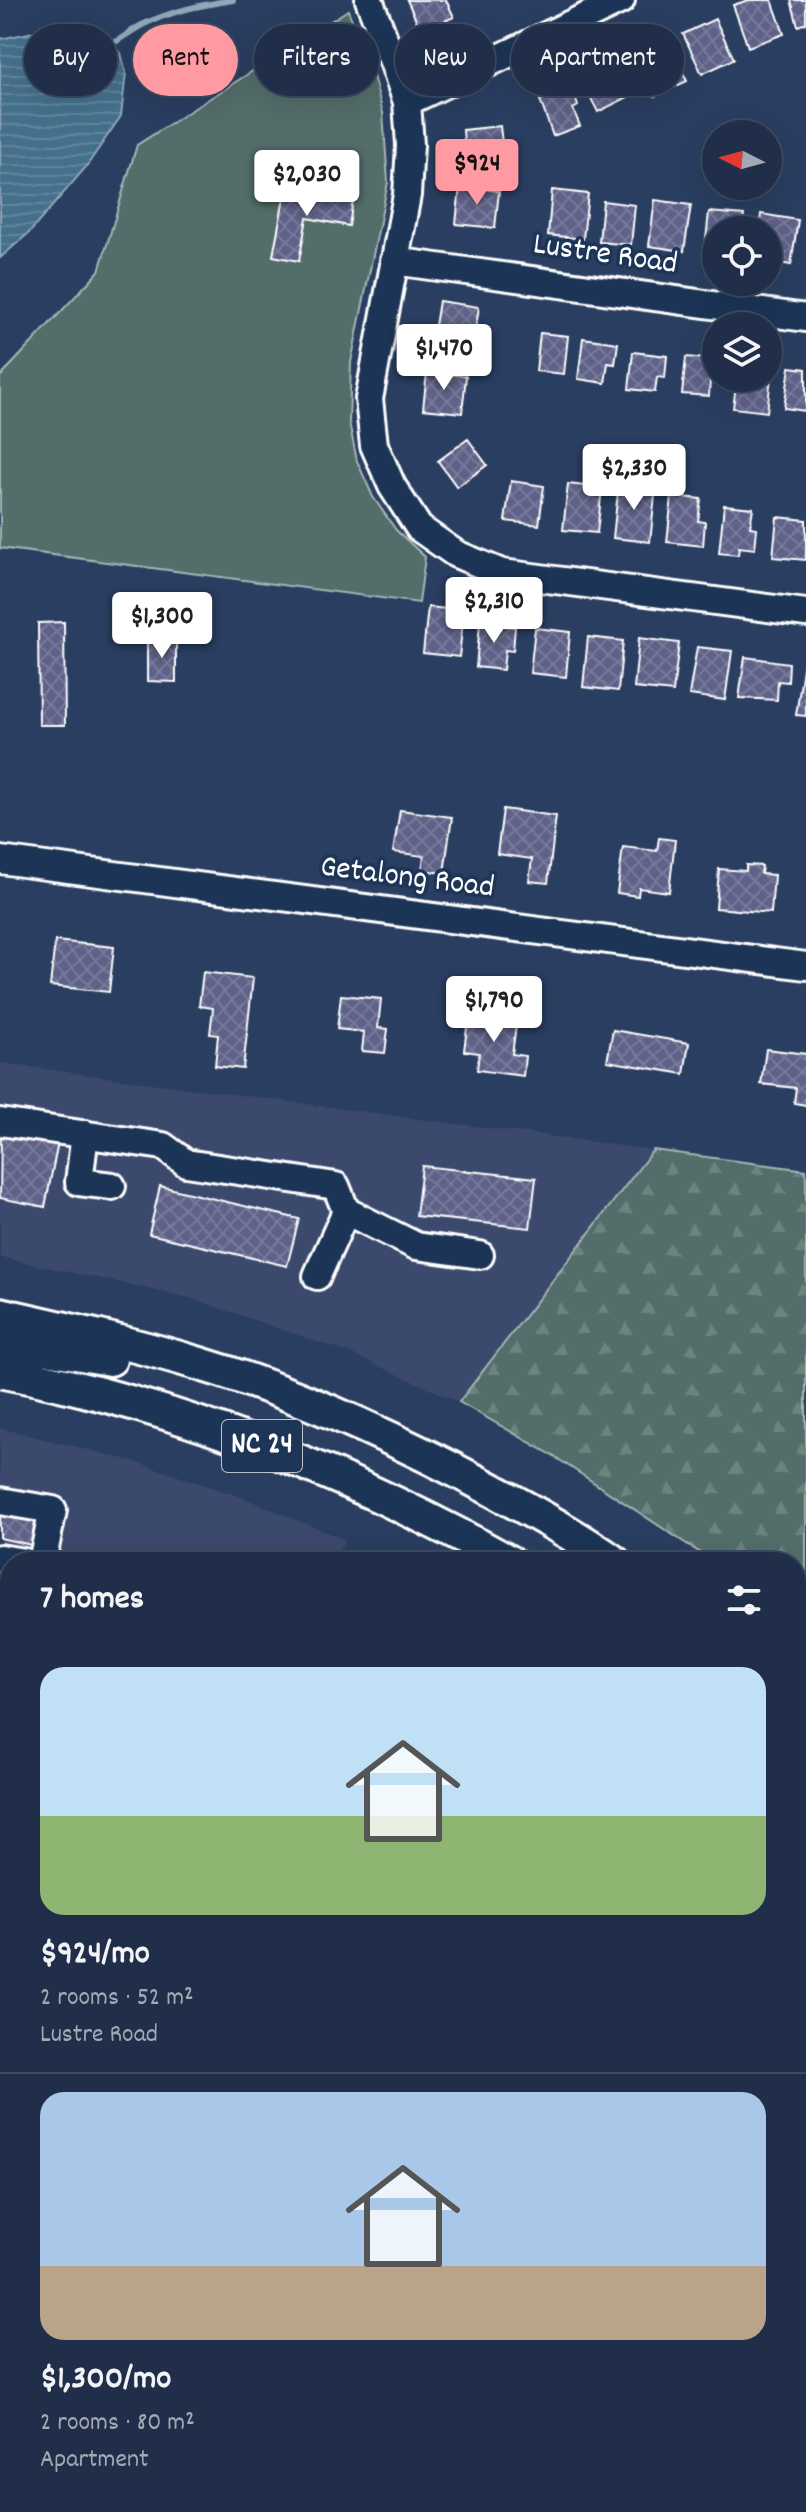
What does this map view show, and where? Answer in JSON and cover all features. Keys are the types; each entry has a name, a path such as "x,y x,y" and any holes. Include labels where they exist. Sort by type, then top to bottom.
{"main road":[{"name":"NC 24","path":"0,1314 135,1345 203,1365 312,1405 443,1464 561,1528 598,1552"},
{"path":"0,1340 114,1360 312,1405"},
{"name":"NC 24","path":"0,1371 144,1406 249,1440 356,1484 489,1552"}],"street":[{"path":"369,0 407,102 410,145 407,195 369,399 374,445 392,486 419,528 456,554 502,573 806,613"},
{"path":"407,102 621,0"},
{"name":"Lustre Road","path":"394,261 806,318"},
{"name":"Getalong Road","path":"0,860 806,966"},
{"path":"0,1122 163,1146 186,1163 336,1186 346,1211 416,1246 480,1255"},
{"path":"85,1134 79,1182 112,1186"},
{"path":"317,1276 346,1211"},
{"path":"0,1501 53,1510 44,1552"}],"shaded area":[{"path":"24,34 24,96 117,96 117,50 121,53 126,73 121,116 86,167 30,232 0,258 0,39"},
{"path":"0,1063 653,1150 459,1402 347,1352 190,1298 0,1257"},
{"path":"0,1428 129,1460 239,1496 346,1540 337,1552 0,1552"}],"green space":[{"path":"348,10 354,24 326,24"},
{"path":"254,70 254,96 378,96 383,113 388,182 351,362 349,422 357,461 373,497 396,530 425,557 419,603 0,548 0,377 99,271 137,145 214,96 238,96 238,80"},
{"path":"653,1150 806,1170 806,1552 699,1552 552,1455 459,1402"}],"building":[{"path":"407,0 446,0 454,17 438,24 418,24"},
{"path":"749,0 772,0 784,34 748,47 733,5"},
{"path":"791,0 806,0 806,23 798,26"},
{"path":"715,19 734,59 702,74 684,34"},
{"path":"551,96 575,96 578,106 573,109 580,126 553,136 540,100"},
{"path":"590,96 630,96 598,112"},
{"path":"500,126 504,160 466,164 463,130"},
{"path":"460,186 499,191 495,228 456,224"},
{"path":"286,187 353,200 349,226 307,218 299,261 273,256"},
{"path":"552,190 588,194 583,239 548,235"},
{"path":"655,200 691,205 684,251 649,246"},
{"path":"603,201 635,205 631,245 599,242"},
{"path":"709,212 744,215 744,216 709,216"},
{"path":"782,217 798,220 791,265 782,263"},
{"path":"439,301 479,307 474,339 434,332"},
{"path":"540,333 568,336 564,374 536,371"},
{"path":"583,338 618,343 615,364 608,363 605,383 578,379"},
{"path":"633,352 667,356 665,378 657,377 655,392 629,389"},
{"path":"686,357 702,359 702,392 709,392 709,396 682,394"},
{"path":"790,367 806,369 806,411 784,408"},
{"path":"427,372 466,376 462,413 423,409"},
{"path":"735,392 769,392 767,412 733,408"},
{"path":"468,439 487,465 457,487 438,461"},
{"path":"511,481 544,486 539,525 505,521"},
{"path":"619,482 656,486 650,542 613,538"},
{"path":"568,484 602,488 597,533 563,530"},
{"path":"672,496 701,499 698,521 705,522 703,546 667,542"},
{"path":"724,505 753,508 750,527 757,528 755,549 739,547 738,555 719,553"},
{"path":"777,517 806,520 806,560 773,557"},
{"path":"428,607 464,611 459,657 423,653"},
{"path":"64,622 65,725 39,725 38,623"},
{"path":"480,623 515,627 513,651 505,650 503,670 476,667"},
{"path":"535,628 570,632 566,677 530,673"},
{"path":"588,637 623,641 618,691 583,687"},
{"path":"147,638 176,638 176,682 147,681"},
{"path":"639,638 679,643 673,692 634,688"},
{"path":"697,647 732,651 725,700 689,695"},
{"path":"745,657 789,663 788,682 778,681 777,700 739,698"},
{"path":"806,662 806,716 796,715"},
{"path":"503,809 556,816 548,883 529,881 532,859 497,854"},
{"path":"400,810 452,817 444,873 422,870 424,856 393,852"},
{"path":"659,838 675,840 669,892 639,888 638,896 617,893 623,847 657,851"},
{"path":"746,865 762,866 761,874 774,875 771,913 716,908 719,869 746,871"},
{"path":"55,941 114,947 109,992 50,986"},
{"path":"203,972 253,978 243,1069 215,1066 218,1035 210,1034 213,1008 199,1006"},
{"path":"341,995 381,999 378,1028 388,1029 385,1053 362,1051 364,1032 337,1029"},
{"path":"469,1012 517,1018 512,1054 525,1056 523,1076 477,1070 479,1053 464,1051"},
{"path":"613,1030 689,1043 684,1074 607,1061"},
{"path":"766,1049 806,1054 806,1105 794,1103 796,1088 761,1084"},
{"path":"1,1131 58,1142 45,1207 0,1198"},
{"path":"422,1166 536,1178 530,1228 416,1216"},
{"path":"160,1186 299,1219 287,1266 149,1234"},
{"path":"0,1505 47,1514 40,1547 0,1538"}],"waterway":[{"path":"117,41 142,25 164,16 233,0"}]}
